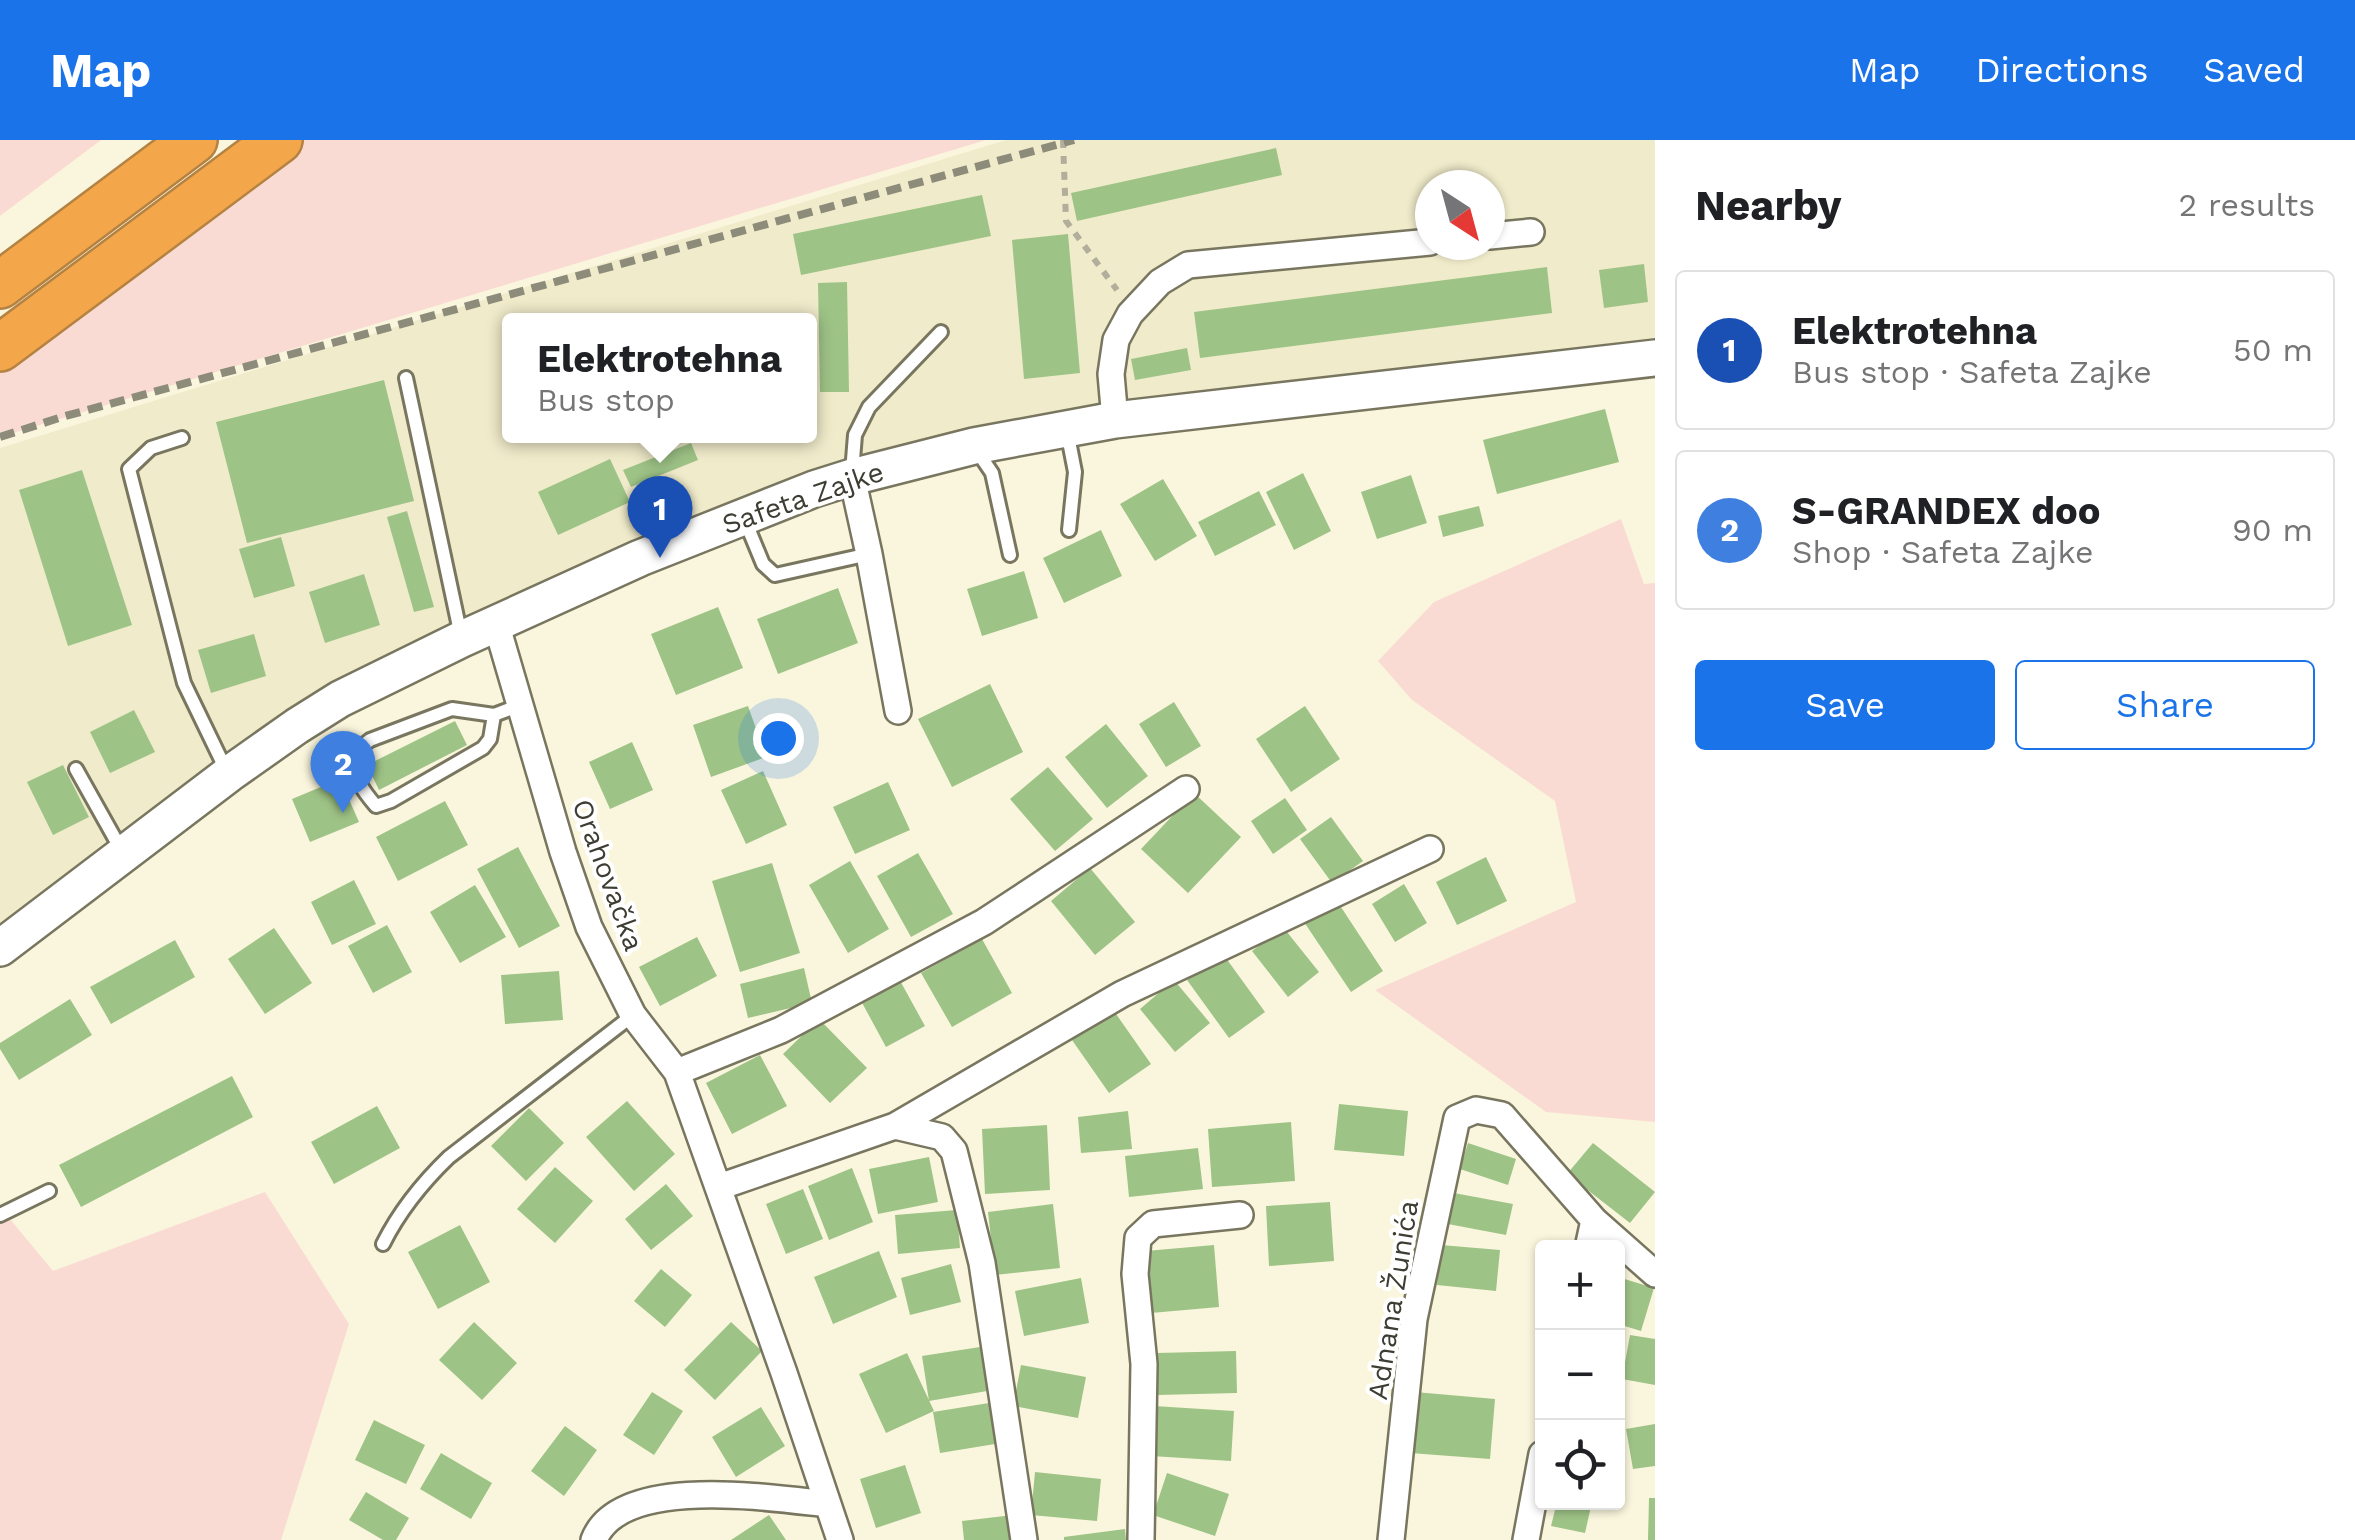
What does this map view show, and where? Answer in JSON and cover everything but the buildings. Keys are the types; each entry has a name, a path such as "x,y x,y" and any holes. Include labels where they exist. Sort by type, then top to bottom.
{"highway":[{"path":"0,285 194,140"},
{"path":"0,348 279,140"}],"main road":[{"name":"Safeta Zajke","path":"0,948 228,774 340,699 640,558 852,477 974,446 1114,420 1655,358"}],"street":[{"path":"1505,235 1532,232"},
{"path":"1114,420 1111,374 1116,340 1133,311 1160,282 1188,266 1415,243"},
{"path":"852,477 898,710"},
{"name":"Orahovačka","path":"496,624 589,927 633,1015 677,1072 840,1540"},
{"path":"677,1072 780,1030 984,922 1186,789"},
{"path":"719,1187 896,1126 1122,994 1430,850"},
{"name":"Adnana Žunića","path":"1391,1540 1414,1320 1457,1118 1476,1110 1502,1116 1594,1220"},
{"path":"896,1126 942,1137 954,1151 982,1263 1024,1540"},
{"path":"1140,1540 1144,1364 1135,1274 1138,1238 1153,1224 1240,1215"},
{"path":"1590,1240 1594,1220 1655,1274"},
{"path":"1526,1540 1535,1492"},
{"path":"594,1540 600,1526 612,1516 642,1501 729,1493 827,1504"}],"lane":[{"path":"852,477 855,435 869,407 941,332"},
{"path":"406,378 462,639"},
{"path":"1066,428 1074,472 1068,530"},
{"path":"182,438 151,448 129,469 184,684 228,774"},
{"path":"974,446 992,473 1010,555"},
{"path":"744,517 763,564 776,575 869,554"},
{"path":"494,715 490,739 482,748 391,802 376,806 358,781 352,754 370,740 452,709 494,715 520,705"},
{"path":"76,769 124,855"},
{"path":"383,1244 402,1209 448,1157 633,1015"},
{"path":"0,1214 49,1191"}],"path":[{"path":"1062,140 1066,221 1133,311"}],"shaded area":[{"path":"0,140 101,140 0,216"},
{"path":"299,140 986,140 0,437 0,355"},
{"path":"1006,140 1655,140 1655,357 1496,377 852,477 312,722 0,948 0,448"},
{"path":"1621,519 1644,584 1655,583 1655,1122 1546,1112 1375,990 1576,902 1555,801 1412,700 1378,661 1434,602"},
{"path":"265,1192 349,1324 281,1540 0,1540 0,1207 53,1271"}],"railway":[{"path":"0,437 1074,140"}],"place":[{"name":"Elektrotehna","path":"660,558"},
{"name":"S-GRANDEX doo","path":"343,813"}]}
